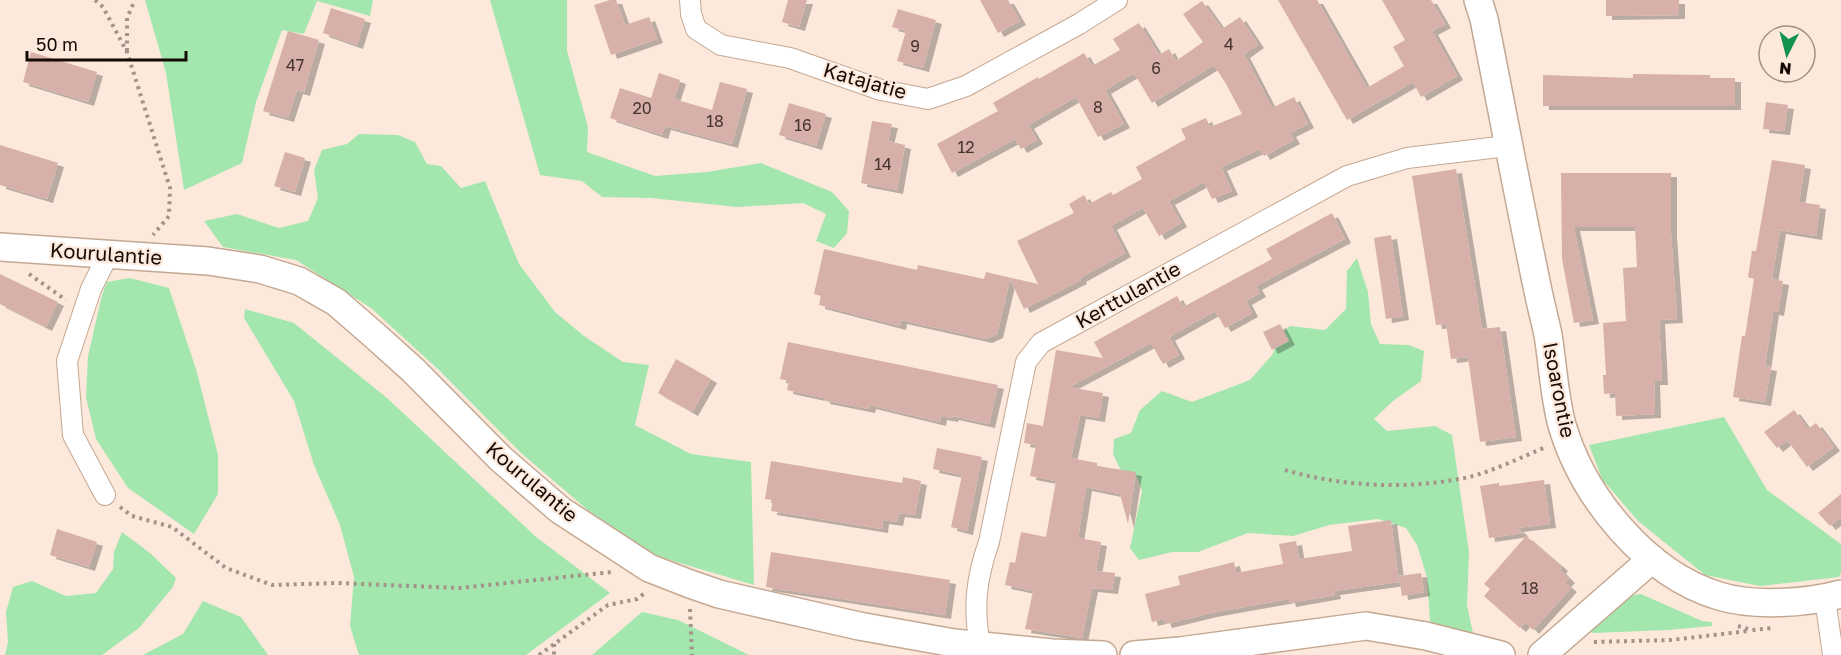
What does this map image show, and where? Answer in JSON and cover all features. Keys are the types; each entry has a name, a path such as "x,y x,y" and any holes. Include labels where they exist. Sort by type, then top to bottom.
{"street":[{"name":"Katajatie","path":"690,0 691,14 696,29 721,45 790,58 881,90 928,99 966,86 1079,24 1117,0"},
{"name":"Isoarontie","path":"1478,0 1484,19 1507,146 1548,334 1562,424 1576,463 1597,498 1619,527 1652,559 1691,585 1720,597 1763,602 1833,596"},
{"name":"Kerttulantie","path":"980,646 975,620 980,568 989,542 1026,363 1041,343 1347,176 1407,158 1507,146"},
{"name":"Kourulantie","path":"0,247 207,261 260,269 299,281 336,302 413,370 501,459 560,510 649,568 679,580 719,594 858,626 980,646 1103,655"},
{"path":"105,495 73,435 67,361 91,289 108,255"},
{"path":"1550,648 1652,559"},
{"path":"1833,596 1833,655"},
{"path":"1134,655 1366,626 1425,636 1501,655"}],"path":[{"path":"95,0 103,7 127,52 170,188 169,216"},
{"path":"127,52 127,18 135,0"},
{"path":"28,273 66,298 76,336"},
{"path":"1286,470 1340,483 1402,485 1470,477 1547,447"},
{"path":"105,495 132,516 172,527 226,568 272,585 338,583 459,588 613,571"},
{"path":"539,655 608,605 637,599 679,580 692,655"},
{"path":"1550,648 1671,640 1752,630"},
{"path":"554,644 554,655"}],"green space":[{"path":"145,0 373,0 370,16 317,1 304,34 282,30 256,102 242,163 184,190 166,73"},
{"path":"490,0 567,0 567,51 588,127 587,152 655,176 707,172 761,163 832,192 849,211 847,233 834,248 816,241 826,214 803,203 737,207 651,198 602,197 582,181 540,175"},
{"path":"359,134 398,135 415,142 427,164 441,166 461,188 485,181 519,264 555,312 584,336 623,362 649,365 635,425 691,454 751,462 754,585 653,555 589,511 520,452 440,371 371,308 296,260 223,247 204,221 237,214 279,228 308,221 318,198 314,170 322,150 347,144"},
{"path":"1357,258 1368,292 1371,324 1380,344 1409,345 1424,351 1421,381 1393,401 1374,419 1387,431 1435,426 1452,435 1469,552 1467,605 1474,638 1440,637 1430,621 1427,577 1417,545 1406,528 1378,519 1329,525 1293,536 1248,533 1198,552 1172,552 1139,560 1130,548 1142,491 1137,477 1121,471 1113,454 1114,439 1131,433 1140,410 1162,391 1192,402 1250,380 1272,355 1282,333 1290,326 1325,330 1346,309 1347,271"},
{"path":"130,278 169,288 196,369 218,455 218,494 194,534 128,488 96,439 86,397 88,356 107,282"},
{"path":"245,309 294,323 387,398 535,536 610,593 526,655 359,655 350,626 354,577 340,525 314,465 294,401 244,318"},
{"path":"1724,417 1767,490 1841,544 1839,577 1760,586 1705,575 1638,521 1602,479 1589,445"},
{"path":"122,532 150,553 176,578 173,587 139,628 102,655 5,655 8,642 6,612 13,587 32,581 66,596 96,593 113,569 114,552"},
{"path":"1641,594 1702,621 1712,622 1712,626 1594,633 1588,631 1629,596"},
{"path":"203,601 241,617 268,655 143,655 183,634"},
{"path":"642,612 678,620 749,655 592,655"}],"building":[{"path":"616,0 625,25 649,17 657,39 611,55 594,5"},
{"path":"788,0 807,0 799,27 782,22"},
{"path":"980,0 1008,0 1020,21 998,33"},
{"path":"1278,0 1317,0 1367,88 1404,66 1393,47 1405,40 1382,0 1431,0 1445,24 1432,31 1457,76 1421,97 1413,82 1347,120"},
{"path":"1606,0 1679,0 1679,15 1606,16"},
{"path":"1202,1 1222,29 1240,17 1258,44 1244,54 1272,108 1294,97 1308,124 1290,133 1294,140 1264,156 1260,149 1221,167 1232,191 1212,199 1204,182 1169,201 1181,223 1159,236 1143,208 1111,226 1125,253 1080,278 1081,280 1024,309 1010,279 997,334 986,339 901,320 900,326 819,305 821,296 814,294 824,249 917,270 918,265 984,279 986,272 1038,284 1017,241 1074,213 1069,204 1084,195 1089,204 1111,192 1113,195 1142,179 1136,167 1186,139 1181,129 1206,118 1210,127 1242,114 1214,65 1152,103 1134,73 1105,90 1124,124 1098,137 1076,97 1028,125 1037,140 1021,149 1015,139 952,173 937,144 998,111 993,103 1084,53 1092,66 1120,50 1113,39 1139,23 1159,55 1169,49 1176,61 1203,42 1183,14"},
{"path":"331,8 365,19 357,45 323,33"},
{"path":"898,9 936,20 923,68 897,61 906,31 892,27"},
{"path":"288,31 319,40 304,92 297,90 288,118 263,111"},
{"path":"31,52 97,72 88,102 23,82"},
{"path":"659,73 680,80 674,99 712,110 720,82 747,89 732,144 665,126 662,135 610,118 620,88 651,98"},
{"path":"1633,74 1710,75 1710,78 1735,78 1735,106 1543,106 1543,75 1633,78"},
{"path":"1766,102 1788,105 1784,131 1763,129"},
{"path":"789,103 826,114 816,146 779,135"},
{"path":"872,121 892,124 888,141 905,145 897,190 861,183"},
{"path":"0,145 58,163 47,199 0,185"},
{"path":"285,152 305,158 295,192 274,186"},
{"path":"1772,160 1805,165 1799,202 1820,205 1816,236 1780,230 1772,279 1783,281 1778,312 1773,311 1765,366 1771,367 1765,402 1733,397 1742,336 1745,336 1754,279 1748,277 1752,251 1756,251"},
{"path":"1456,169 1482,329 1500,327 1516,437 1480,442 1468,357 1451,359 1446,324 1436,325 1412,176"},
{"path":"1561,173 1671,173 1671,233 1677,319 1659,320 1662,381 1654,381 1655,414 1616,416 1615,393 1604,394 1603,375 1606,375 1603,323 1626,321 1623,268 1637,267 1635,227 1574,227 1593,320 1574,323 1562,259"},
{"path":"1332,213 1345,239 1256,286 1260,293 1246,301 1252,313 1225,328 1215,311 1169,337 1179,355 1163,364 1151,343 1069,387 1103,393 1099,418 1080,415 1071,458 1097,463 1097,466 1136,472 1128,524 1120,494 1086,487 1078,538 1101,542 1096,571 1115,573 1112,590 1092,588 1082,638 1025,629 1033,591 1005,585 1010,562 1015,563 1021,532 1046,537 1056,481 1030,476 1036,445 1024,443 1027,423 1043,426 1056,350 1103,358 1094,342 1177,296 1183,307 1272,259 1266,249"},
{"path":"1391,235 1403,316 1386,319 1374,238"},
{"path":"0,274 58,302 46,327 0,304"},
{"path":"1280,324 1289,341 1272,350 1263,332"},
{"path":"788,342 998,385 989,424 953,416 952,418 941,416 940,422 870,405 869,409 787,390 789,381 780,379"},
{"path":"676,359 711,379 692,412 658,393"},
{"path":"1794,410 1808,429 1816,423 1834,447 1807,467 1787,440 1777,448 1764,432"},
{"path":"937,448 982,457 967,531 951,527 962,475 933,469"},
{"path":"771,461 902,483 903,477 921,481 915,515 899,513 897,522 883,520 882,529 771,511 773,500 765,499"},
{"path":"1544,480 1550,524 1517,528 1523,533 1489,538 1480,486"},
{"path":"1841,494 1841,517 1830,526 1818,513"},
{"path":"1391,520 1399,582 1334,591 1335,595 1290,603 1289,599 1211,613 1166,624 1164,619 1152,622 1145,594 1180,585 1178,576 1234,562 1236,573 1283,564 1279,544 1296,541 1299,559 1352,551 1348,526"},
{"path":"57,529 97,542 89,567 50,555"},
{"path":"1526,536 1562,567 1560,570 1569,579 1565,583 1571,588 1533,630 1525,622 1520,628 1484,596 1490,589 1484,584"},
{"path":"771,552 950,580 945,615 766,587"},
{"path":"1421,573 1424,592 1402,596 1399,576"}]}
